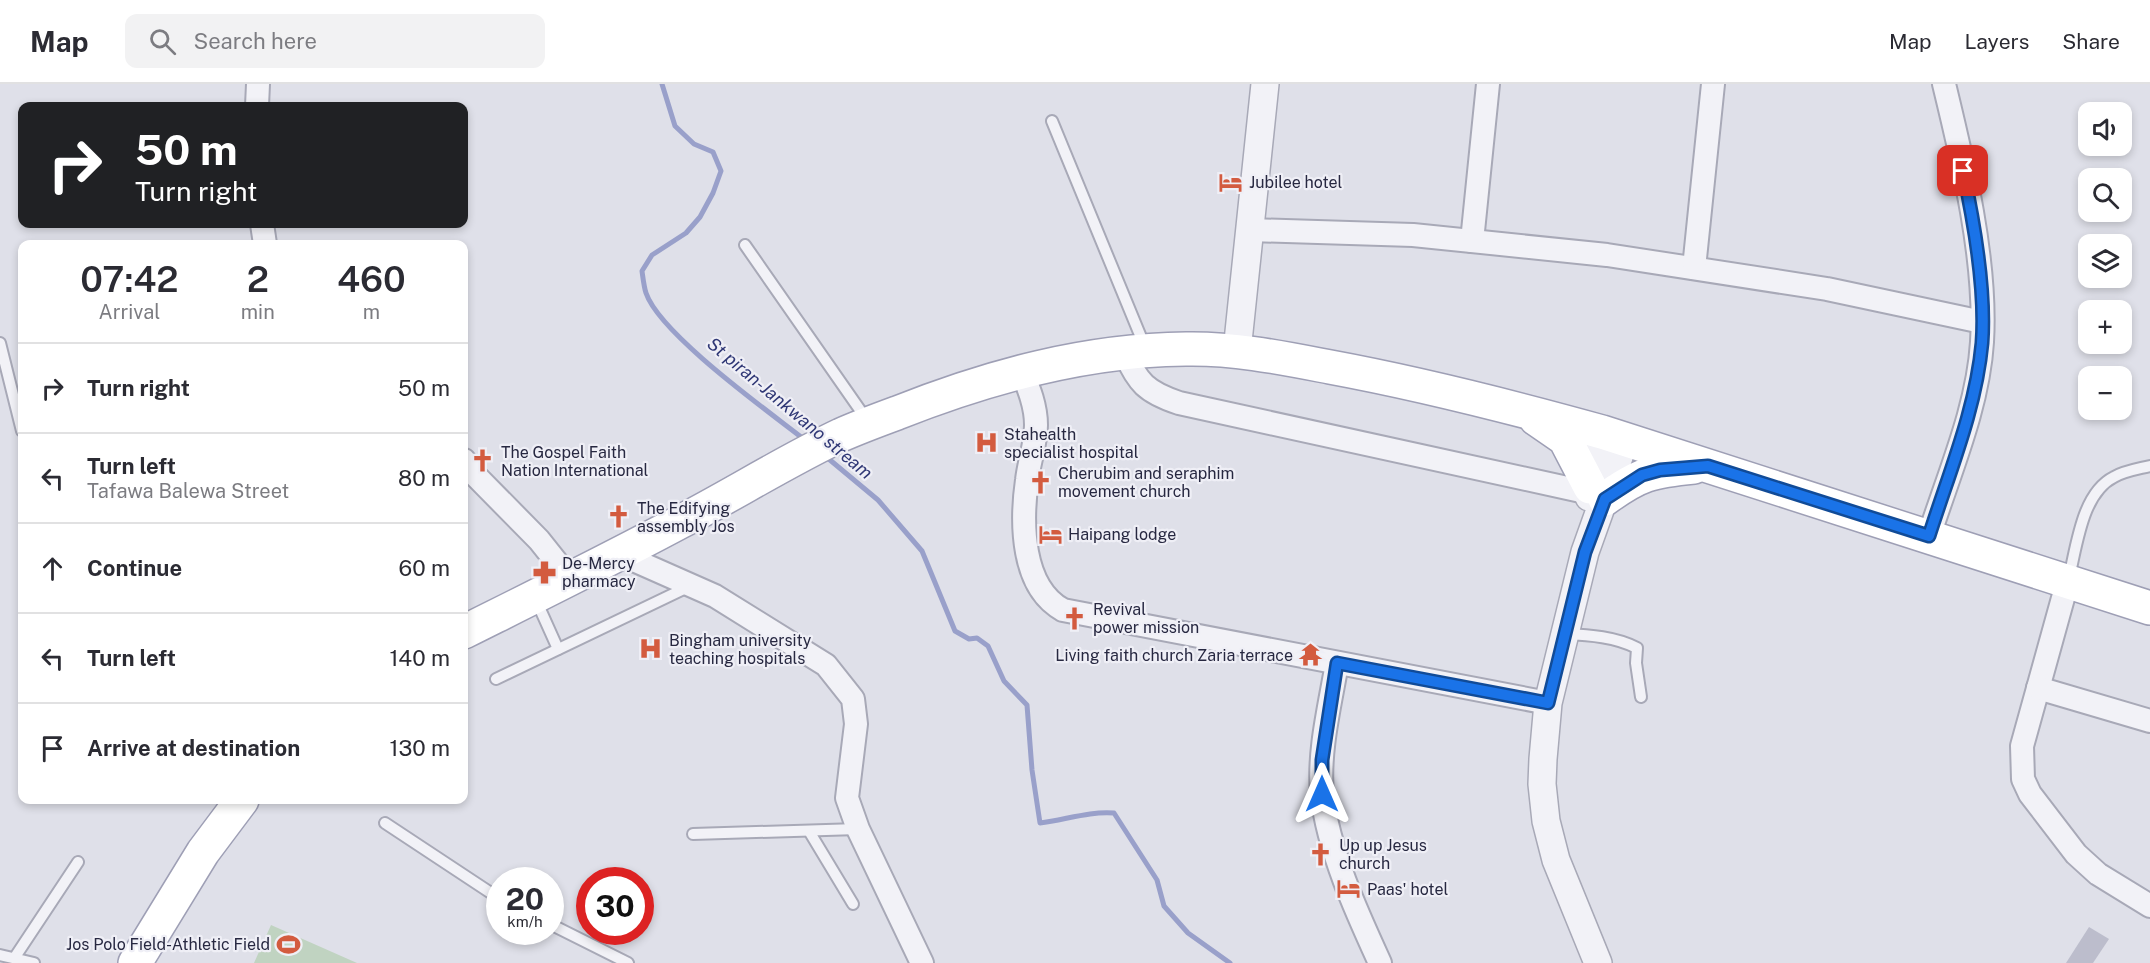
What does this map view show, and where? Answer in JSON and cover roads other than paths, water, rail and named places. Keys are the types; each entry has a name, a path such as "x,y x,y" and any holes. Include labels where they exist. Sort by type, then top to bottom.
{"main road":[{"path":"468,630 620,555 806,453 856,429 930,400 1022,372 1135,351 1188,349 1237,351 1397,379 1516,408 1613,436 2150,608"},
{"path":"1516,408 1547,425 1564,439 1595,493 1660,470 1708,466"},
{"path":"135,963 203,852 239,804"}],"street":[{"path":"257,102 258,84"},
{"path":"1237,351 1265,84"},
{"path":"1472,241 1488,84"},
{"path":"1694,268 1713,84"},
{"path":"1929,536 1967,419 1976,384 1982,341 1981,287 1972,208 1944,84"},
{"path":"1250,230 1413,235 1607,255 1827,289 1982,322"},
{"path":"1135,351 1135,375 1145,388 1160,397 1179,403 1595,493"},
{"path":"1022,372 1031,394 1036,426 1025,501 1029,557 1035,578 1043,594 1052,604 1063,610 1548,703"},
{"path":"1598,963 1556,860 1546,820 1542,784 1548,703 1585,552 1595,493 1613,436"},
{"path":"468,466 539,540 570,579"},
{"path":"620,555 716,596 826,665 852,699 856,724 848,798 858,829 922,963"},
{"path":"2068,580 2022,746 2021,764 2026,786 2076,854 2098,874 2150,906"},
{"path":"1337,663 1322,760 1322,794 1327,822 1340,863 1380,963"},
{"path":"2038,688 2150,721"}],"lane":[{"path":"1052,121 1135,351"},
{"path":"745,245 856,429"},
{"path":"0,343 18,415"},
{"path":"2068,580 2089,502 2099,487 2115,476 2150,466"},
{"path":"496,679 691,586"},
{"path":"535,597 558,649"},
{"path":"1565,634 1597,636 1637,648 1636,663 1641,697"},
{"path":"385,823 486,890"},
{"path":"693,834 858,829"},
{"path":"809,831 853,904"},
{"path":"15,957 78,862"},
{"path":"564,931 628,963"},
{"path":"0,955 34,963"}],"waterway":[{"name":"St piran-Jankwano stream","path":"662,84 675,126 694,144 713,152 721,171 713,193 700,217 686,233 652,255 642,271 646,293 655,310 693,350 742,392 805,440"},
{"name":"St piran-Jankwano stream","path":"824,455 878,500 922,551 955,631 969,639 977,638 988,646 1004,681 1027,705 1032,770 1040,823 1086,814 1114,813 1157,880 1164,906 1188,933 1230,963"}],"place":[{"name":"Jubilee hotel","path":"1231,182"},
{"name":"Stahealth specialist hospital","path":"986,443"},
{"name":"The Gospel Faith Nation International","path":"483,461"},
{"name":"Cherubim and seraphim movement church","path":"1040,482"},
{"name":"The Edifying assembly Jos","path":"619,517"},
{"name":"Haipang lodge","path":"1050,534"},
{"name":"De-Mercy pharmacy","path":"544,572"},
{"name":"Revival power mission","path":"1075,618"},
{"name":"Bingham university teaching hospitals","path":"651,649"},
{"name":"Living faith church Zaria terrace","path":"1311,655"},
{"name":"Up up Jesus church","path":"1321,854"},
{"name":"Paas' hotel","path":"1349,889"},
{"name":"Jos Polo Field-Athletic Field","path":"288,944"}]}
